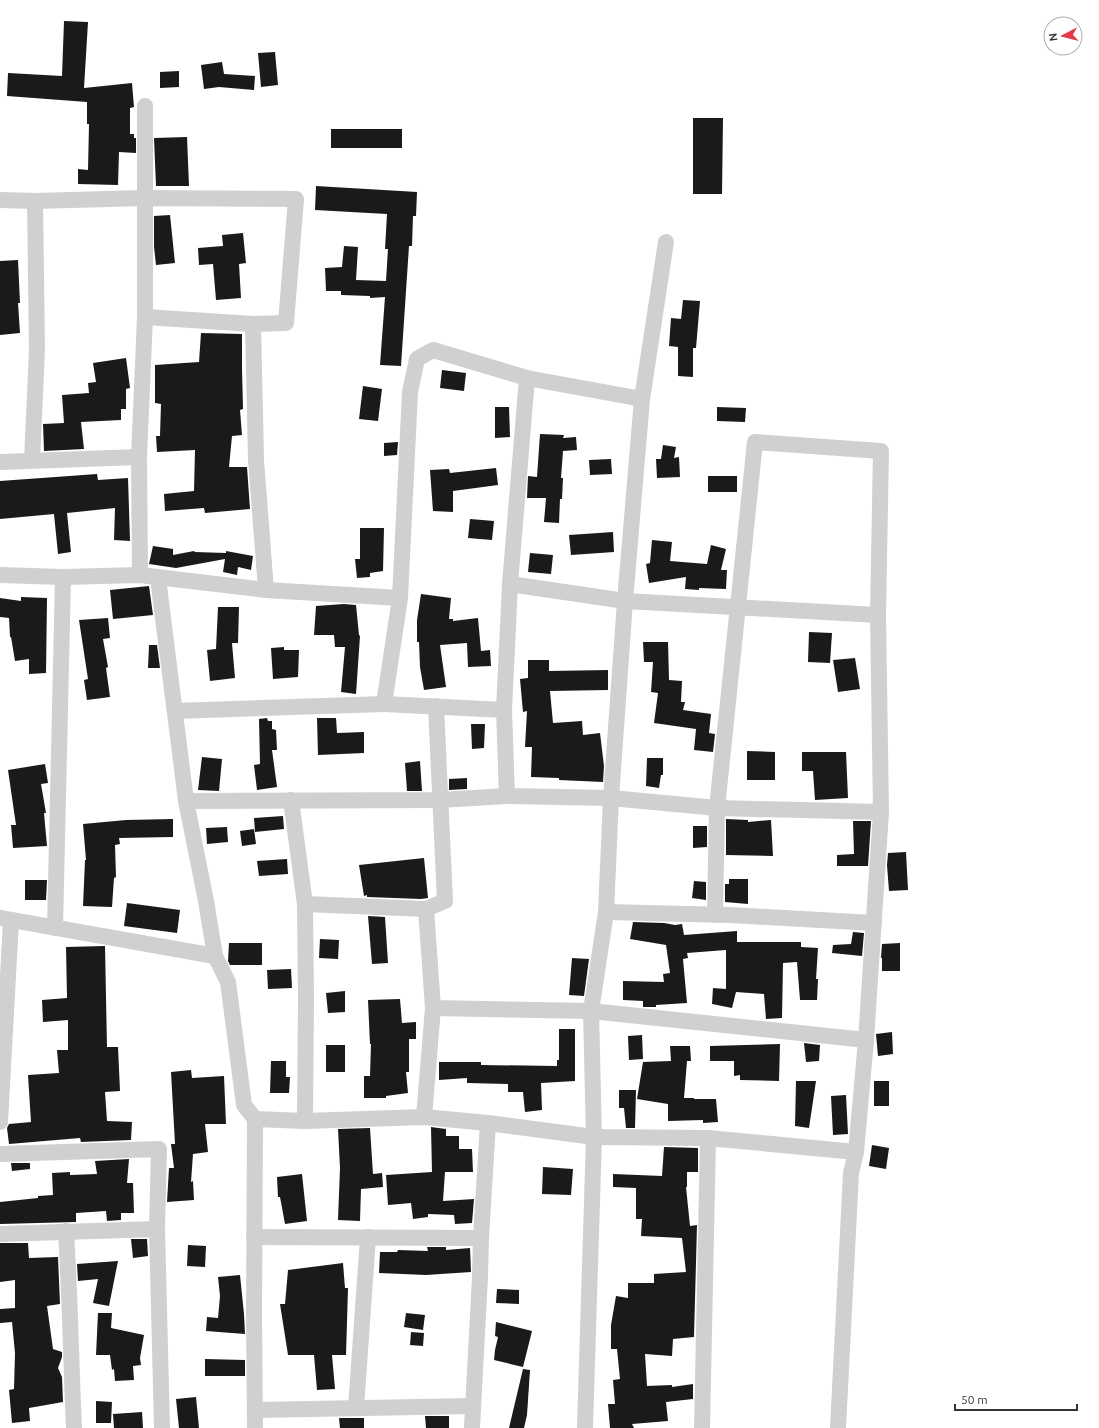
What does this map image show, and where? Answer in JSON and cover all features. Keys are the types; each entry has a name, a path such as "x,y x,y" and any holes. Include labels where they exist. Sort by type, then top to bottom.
{"street":[{"path":"140,575 139,457 145,317 145,106"},
{"path":"0,200 144,198 296,199 286,323 252,324 145,317"},
{"path":"32,460 37,350 35,200"},
{"path":"585,1428 594,1137 591,1011 606,912 611,798 625,601 642,399 666,242"},
{"path":"252,324 256,460 266,590"},
{"path":"384,704 400,598 410,392 417,359 433,350 527,378 642,399"},
{"path":"507,796 504,710 510,584 527,378"},
{"path":"715,915 717,808 754,442 881,451 878,615 881,812 866,1040 856,1152 851,1173 838,1428"},
{"path":"0,462 139,457"},
{"path":"0,575 140,575 266,590 400,598"},
{"path":"55,928 63,576"},
{"path":"158,578 186,802 206,901 215,956 228,982 244,1105 255,1119 255,1428"},
{"path":"510,584 625,601 878,615"},
{"path":"175,711 384,704 504,710"},
{"path":"305,904 426,909 445,901 436,706"},
{"path":"186,802 440,800 507,796 611,798 717,808 881,812"},
{"path":"291,800 305,904 306,999 304,1121"},
{"path":"424,1117 433,1008 426,909"},
{"path":"606,912 715,915 874,923"},
{"path":"0,1122 6,919 215,956"},
{"path":"433,1008 591,1011 866,1040"},
{"path":"255,1119 304,1121 424,1117 488,1123 594,1137 708,1138 856,1152"},
{"path":"472,1428 488,1123"},
{"path":"702,1428 708,1138"},
{"path":"0,1154 159,1149 157,1229 162,1428"},
{"path":"0,1234 157,1229"},
{"path":"66,1231 70,1290 71,1369 74,1428"},
{"path":"356,1408 368,1237"},
{"path":"254,1238 481,1238"},
{"path":"255,1410 473,1406"}],"building":[{"path":"64,21 88,22 84,88 132,83 134,107 130,108 130,134 134,134 134,138 136,138 136,153 119,152 118,185 78,184 78,169 88,170 89,124 87,124 87,102 7,96 8,73 62,76"},
{"path":"275,52 278,85 261,87 258,53"},
{"path":"222,62 224,74 255,76 254,90 219,87 204,89 201,65"},
{"path":"179,71 179,87 160,88 160,72"},
{"path":"693,118 723,118 722,194 693,194"},
{"path":"331,129 402,129 402,148 331,148"},
{"path":"187,137 189,186 156,186 154,138"},
{"path":"316,186 417,192 416,216 413,216 412,246 409,246 401,366 380,365 385,297 370,298 370,296 341,295 341,291 326,291 325,268 342,267 344,246 358,247 356,280 386,281 388,249 385,249 387,214 315,210"},
{"path":"170,215 175,263 156,265 154,247 154,216"},
{"path":"243,233 246,263 239,264 241,298 216,300 213,264 199,265 198,248 223,246 222,235"},
{"path":"18,260 20,333 0,335 0,261"},
{"path":"683,300 700,301 696,348 693,348 693,377 678,376 678,347 669,346 671,318 681,319"},
{"path":"201,333 242,334 243,409 240,410 242,435 232,436 229,467 247,467 250,509 205,513 204,508 165,511 164,494 194,491 195,450 157,452 156,436 160,436 161,404 155,403 155,365 199,362"},
{"path":"126,358 130,388 126,389 126,409 121,409 121,420 81,422 84,449 44,451 43,424 64,423 62,395 89,393 88,383 96,382 93,363"},
{"path":"442,370 466,373 464,391 440,388"},
{"path":"363,386 382,389 378,421 359,419"},
{"path":"495,407 509,407 510,437 495,438"},
{"path":"717,407 746,408 745,422 717,421"},
{"path":"540,434 564,435 563,438 576,437 577,450 563,451 561,478 563,478 562,499 560,499 559,523 544,522 546,498 527,498 528,476 537,477"},
{"path":"398,442 397,455 384,456 384,443"},
{"path":"663,445 676,447 674,458 679,457 680,477 657,478 656,459 661,459"},
{"path":"611,459 612,474 590,475 589,460"},
{"path":"496,468 498,485 453,491 453,512 433,511 430,470 449,469 450,473"},
{"path":"97,474 98,480 128,478 130,541 114,540 115,508 67,513 71,552 58,554 54,514 0,519 0,481"},
{"path":"708,476 737,476 737,492 708,492"},
{"path":"470,519 494,521 492,540 468,538"},
{"path":"360,528 384,528 383,571 370,573 370,577 357,578 355,559 360,559"},
{"path":"613,532 614,552 571,555 569,535"},
{"path":"652,540 672,542 670,561 707,564 711,545 726,549 721,570 727,570 726,589 685,589 686,577 649,583 646,564 650,563"},
{"path":"153,546 173,549 173,555 194,551 226,553 226,551 253,556 251,570 238,567 237,575 223,572 225,559 176,568 149,564"},
{"path":"530,553 553,555 551,574 528,572"},
{"path":"149,586 153,615 113,619 110,590"},
{"path":"421,594 451,598 449,619 453,619 453,621 478,618 481,651 490,650 491,666 468,667 467,643 440,645 446,687 424,690 420,667 419,642 417,642 417,620"},
{"path":"21,597 47,598 46,673 29,674 29,659 15,661 10,637 9,618 0,617 0,598 21,601"},
{"path":"344,604 356,605 360,636 356,694 341,692 345,647 335,647 334,635 314,635 316,606"},
{"path":"218,607 239,607 238,643 232,643 235,678 210,681 207,650 216,649"},
{"path":"108,618 110,638 103,639 108,667 106,668 110,697 87,700 84,680 88,679 79,620"},
{"path":"809,632 832,633 830,663 808,662"},
{"path":"643,642 668,642 669,680 682,681 681,702 685,702 683,710 711,714 709,733 715,734 713,752 694,750 696,729 654,723 658,693 651,692 653,662 644,662"},
{"path":"149,645 157,645 160,668 148,668"},
{"path":"284,647 284,650 299,650 298,677 273,679 271,648"},
{"path":"855,658 860,689 838,692 833,660"},
{"path":"528,660 549,660 549,671 608,670 608,690 550,691 553,723 582,721 583,735 600,733 604,766 603,782 531,777 532,747 525,747 527,711 523,712 520,679 528,678"},
{"path":"267,718 268,721 272,721 272,729 276,730 277,750 272,750 277,787 257,790 254,765 260,764 259,719"},
{"path":"317,718 336,718 337,733 364,732 364,753 318,755"},
{"path":"471,724 485,724 484,748 472,749"},
{"path":"747,751 775,752 775,780 747,780"},
{"path":"802,752 846,752 848,798 815,800 813,771 802,771"},
{"path":"202,757 222,759 219,791 198,790"},
{"path":"647,758 663,758 663,775 661,775 659,788 646,786"},
{"path":"420,761 422,791 407,791 405,763"},
{"path":"45,764 48,783 41,784 46,813 44,813 47,846 13,848 11,825 16,825 8,770"},
{"path":"467,778 467,789 449,790 449,779"},
{"path":"283,816 284,829 255,832 254,818"},
{"path":"173,819 173,837 119,838 120,844 115,845 116,877 114,878 112,907 83,906 86,860 83,824 126,820"},
{"path":"726,819 748,820 748,822 771,820 773,856 726,855"},
{"path":"853,821 871,821 868,866 837,866 837,855 854,854"},
{"path":"693,826 707,826 707,847 693,848"},
{"path":"227,827 228,842 207,844 206,828"},
{"path":"254,829 256,844 242,846 240,831"},
{"path":"906,852 908,890 889,891 887,865 888,853"},
{"path":"424,858 428,898 421,899 364,896 359,865"},
{"path":"287,859 288,874 259,876 257,861"},
{"path":"729,879 748,879 748,904 725,902 725,884 729,884"},
{"path":"25,880 47,880 46,900 25,900"},
{"path":"694,881 706,882 706,900 692,898"},
{"path":"127,903 180,910 177,933 124,926"},
{"path":"368,916 385,917 388,963 372,964"},
{"path":"633,922 664,923 675,925 682,924 684,935 737,931 737,942 801,942 801,947 818,948 816,979 818,979 817,1000 800,1000 797,962 783,963 782,1018 766,1019 764,994 736,992 732,1008 712,1004 713,988 726,989 726,950 687,953 688,958 683,959 687,1003 643,1007 643,1001 623,1000 623,981 664,982 663,974 670,973 666,945 630,939"},
{"path":"853,932 864,933 862,956 832,953 833,945 851,944"},
{"path":"320,939 339,940 338,959 319,958"},
{"path":"229,943 262,943 262,965 230,965 228,961"},
{"path":"900,943 900,971 882,971 882,944"},
{"path":"105,946 107,1047 118,1047 120,1091 105,1092 107,1121 132,1122 131,1140 81,1142 80,1138 9,1144 7,1128 9,1124 31,1122 28,1075 59,1073 57,1050 68,1050 68,1020 43,1022 42,1000 67,998 66,947"},
{"path":"572,958 589,959 584,996 569,995"},
{"path":"291,969 292,988 268,989 267,970"},
{"path":"345,991 345,1012 328,1013 326,993"},
{"path":"400,999 402,1023 416,1022 416,1039 409,1039 409,1072 406,1072 408,1093 386,1096 386,1098 364,1098 364,1076 370,1076 371,1044 368,1000"},
{"path":"559,1029 575,1029 575,1081 541,1083 542,1110 525,1112 523,1092 508,1092 508,1084 467,1083 467,1078 439,1080 439,1062 481,1062 481,1065 557,1066 557,1060 559,1060"},
{"path":"892,1032 893,1054 878,1056 876,1034"},
{"path":"642,1035 643,1059 629,1060 628,1036"},
{"path":"804,1043 820,1045 819,1061 806,1062"},
{"path":"780,1044 779,1081 740,1080 740,1075 734,1076 734,1061 710,1061 710,1046"},
{"path":"326,1045 345,1045 345,1072 326,1072"},
{"path":"670,1046 690,1046 691,1061 687,1061 684,1098 716,1099 718,1122 703,1123 703,1120 668,1121 668,1104 637,1099 643,1062 671,1061"},
{"path":"271,1061 286,1061 286,1077 290,1077 289,1093 270,1093"},
{"path":"191,1070 192,1078 224,1076 226,1124 205,1124 208,1152 193,1154 191,1182 193,1181 194,1200 167,1202 169,1168 174,1168 171,1144 175,1144 171,1072"},
{"path":"796,1081 816,1081 809,1128 795,1126"},
{"path":"874,1081 889,1081 889,1106 874,1106"},
{"path":"619,1090 636,1090 635,1128 626,1128 624,1108 619,1108"},
{"path":"846,1095 848,1134 833,1135 831,1096"},
{"path":"431,1127 446,1129 446,1136 459,1136 459,1149 472,1149 473,1172 445,1172 443,1201 474,1199 472,1223 455,1224 454,1215 428,1214 428,1217 413,1219 411,1203 388,1205 386,1175 432,1172"},
{"path":"370,1128 373,1174 382,1173 383,1187 361,1189 360,1221 338,1220 340,1168 338,1129"},
{"path":"872,1145 889,1148 886,1169 869,1166"},
{"path":"664,1147 698,1148 698,1172 687,1172 686,1187 690,1226 697,1225 694,1337 673,1339 672,1356 645,1354 647,1386 672,1385 672,1387 693,1384 693,1399 666,1402 668,1421 632,1424 634,1428 610,1428 608,1404 615,1404 613,1380 620,1379 617,1349 611,1349 611,1325 616,1296 628,1298 628,1283 654,1283 654,1274 686,1272 682,1238 641,1236 642,1219 636,1219 636,1188 613,1187 613,1174 662,1176"},
{"path":"129,1159 127,1183 133,1183 134,1213 121,1213 121,1220 107,1221 106,1211 76,1213 76,1222 0,1224 0,1202 53,1195 52,1173 70,1172 70,1175 97,1174 95,1161"},
{"path":"11,1163 30,1163 30,1169 12,1171"},
{"path":"543,1167 573,1169 571,1195 542,1194"},
{"path":"302,1174 307,1221 285,1224 280,1197 278,1197 277,1177"},
{"path":"131,1239 147,1239 148,1256 133,1258"},
{"path":"0,1243 28,1243 29,1258 58,1257 60,1304 47,1306 53,1349 62,1352 62,1357 58,1368 62,1377 63,1402 29,1408 30,1421 12,1423 9,1390 14,1389 15,1353 12,1322 0,1323 0,1309 15,1308 15,1280 0,1282"},
{"path":"188,1245 206,1246 205,1267 187,1266"},
{"path":"427,1247 446,1247 446,1250 470,1248 471,1272 426,1275 379,1273 380,1252 397,1252 398,1250 428,1251"},
{"path":"118,1261 109,1306 93,1303 98,1279 78,1281 77,1264"},
{"path":"343,1263 345,1288 348,1288 346,1355 332,1355 335,1389 317,1390 314,1355 288,1355 280,1304 285,1304 288,1270"},
{"path":"240,1275 245,1334 206,1331 207,1317 218,1318 220,1296 218,1277"},
{"path":"497,1289 519,1290 519,1304 496,1303"},
{"path":"98,1313 112,1313 111,1328 144,1335 140,1358 141,1365 133,1366 134,1380 115,1381 114,1369 112,1370 110,1355 96,1355"},
{"path":"406,1313 425,1315 423,1330 404,1327"},
{"path":"496,1322 532,1331 523,1367 494,1360 498,1337 495,1336"},
{"path":"411,1332 424,1333 423,1346 410,1345"},
{"path":"205,1359 245,1360 245,1376 205,1376"},
{"path":"523,1369 530,1370 527,1415 524,1428 509,1428"},
{"path":"196,1397 199,1428 179,1428 176,1399"},
{"path":"96,1401 112,1402 111,1423 96,1423"},
{"path":"142,1412 143,1428 114,1428 113,1414"},
{"path":"425,1416 449,1416 449,1428 426,1428"},
{"path":"339,1418 364,1418 364,1428 340,1428"}]}
